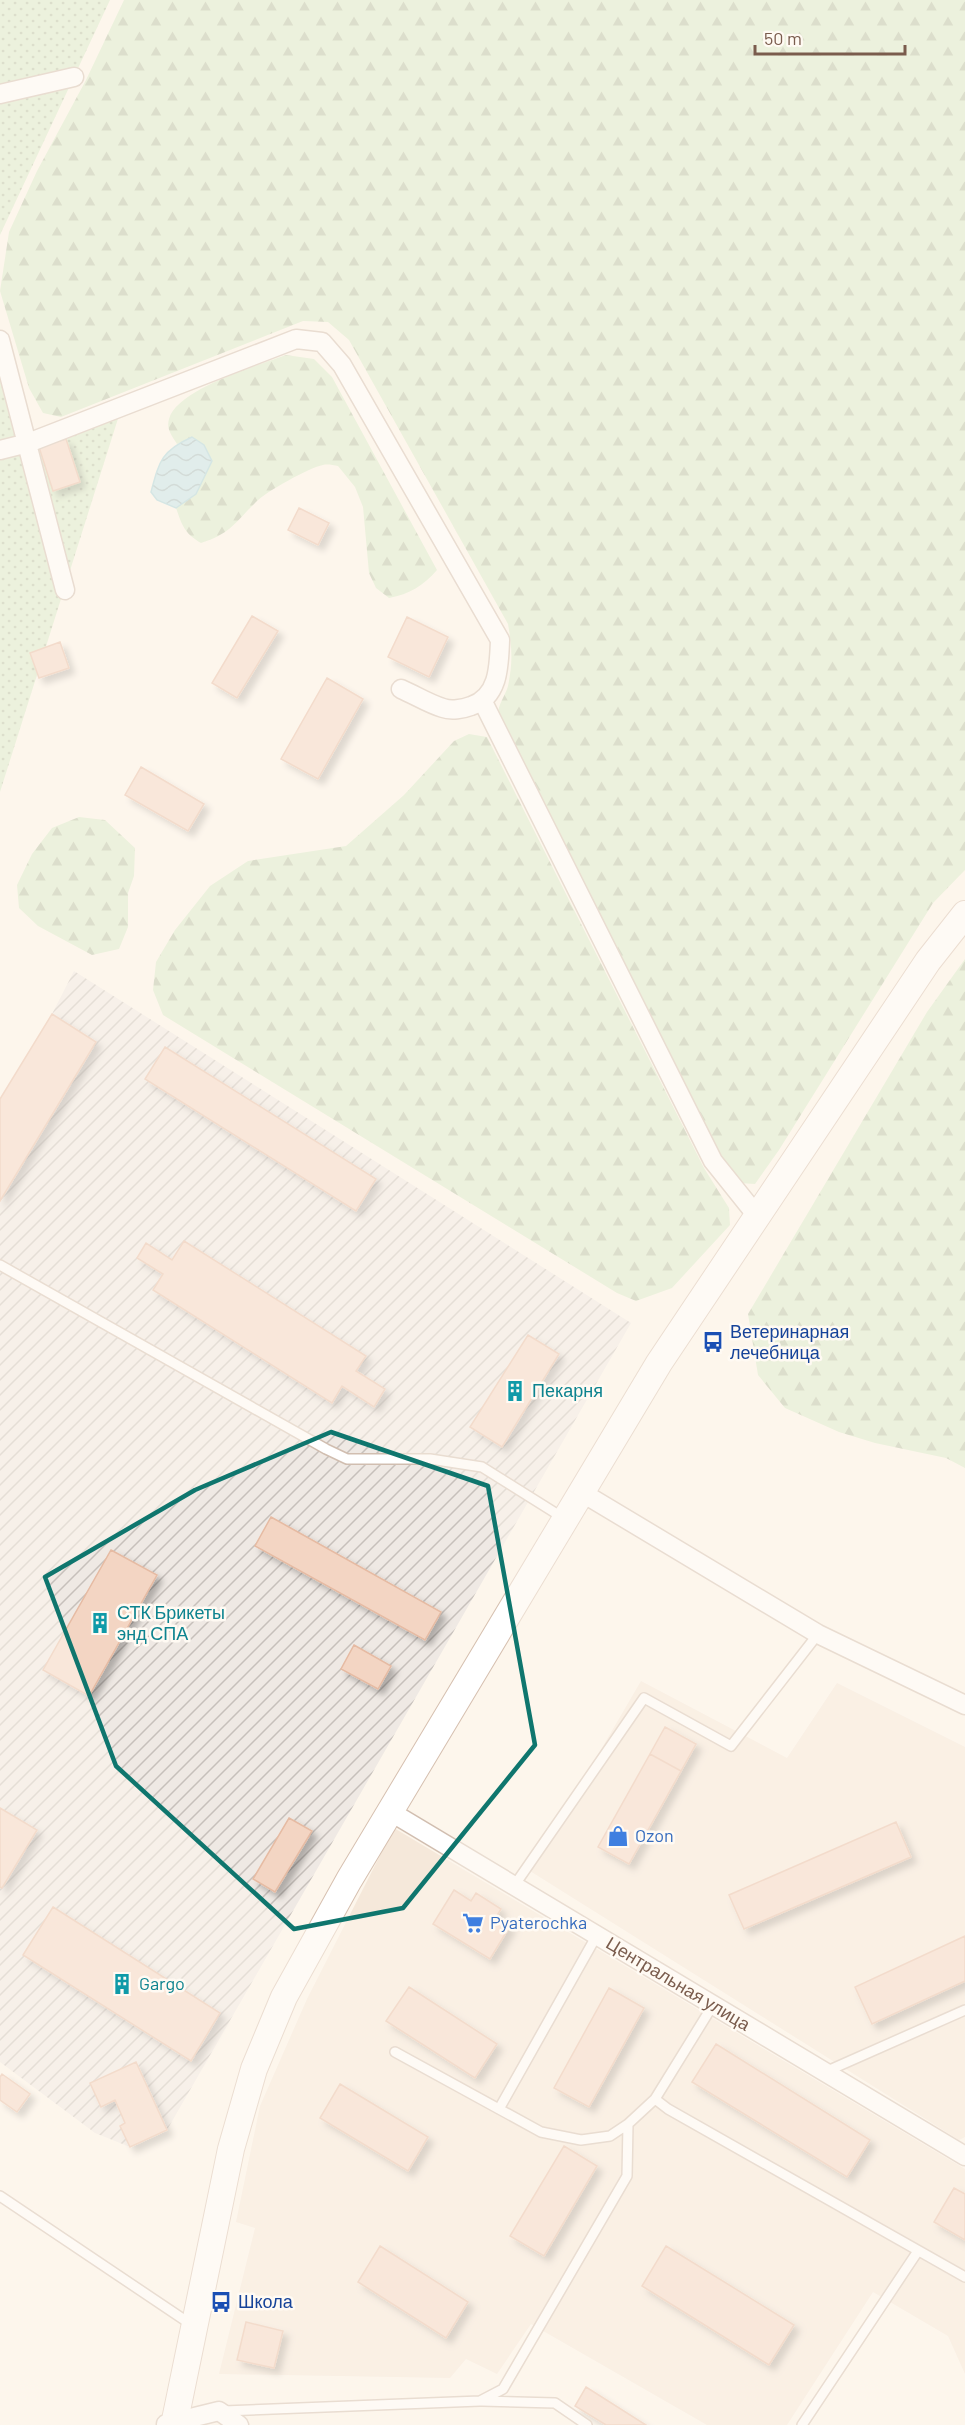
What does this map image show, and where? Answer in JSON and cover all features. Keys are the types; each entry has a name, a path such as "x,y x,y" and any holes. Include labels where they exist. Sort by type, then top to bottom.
{"street":[{"path":"0,94 74,77"},
{"path":"0,450 28,442 296,339 322,342 342,365 501,640 499,667 494,686 483,702 464,708 445,709 401,689"},
{"path":"0,340 65,590"},
{"path":"483,702 712,1161 757,1216"},
{"path":"239,2425 219,2411 171,2424 231,2150 254,2069 284,1997 349,1880 659,1363 927,961 965,914"},
{"path":"582,1492 818,1634 965,1706"},
{"name":"Центральная улица","path":"391,1812 963,2152"}],"lane":[{"path":"0,1265 347,1459 430,1459 482,1467 565,1519"},
{"path":"514,1886 644,1698 731,1746 818,1634"},
{"path":"499,2109 597,1935"},
{"path":"395,2052 541,2132 581,2140 610,2136 628,2124 655,2099 713,2005"},
{"path":"825,2072 965,2010"},
{"path":"655,2099 668,2109 965,2277"},
{"path":"480,2401 503,2389 627,2176 628,2124"},
{"path":"0,2196 194,2326"},
{"path":"802,2425 918,2251"},
{"path":"219,2411 480,2401 555,2403 587,2425"}],"highlighted area":[{"path":"331,1432 488,1486 535,1745 403,1908 294,1929 116,1766 45,1577 195,1490"}],"shaded area":[{"path":"74,971 631,1323 167,2130 130,2147 95,2133 0,2062 0,1099 52,1014"},
{"path":"641,1681 787,1758 837,1683 965,1747 965,2137 959,2140 530,1871"},
{"path":"394,1828 965,2169 965,2374 948,2336 873,2292 787,2425 707,2425 531,2324 497,2374 466,2359 450,2378 219,2374 255,2228 236,2222 260,2106 307,1999"}],"green space":[{"path":"0,0 110,0 0,235"},
{"path":"124,0 965,0 965,870 933,903 779,1150 755,1184 739,1183 717,1158 498,717 511,670 508,624 349,340 328,322 303,321 61,417 43,413 29,388 0,291 9,232 37,171 86,80"},
{"path":"0,340 28,442 122,406 0,792"},
{"path":"286,355 314,359 332,377 437,570 427,581 416,588 389,598 376,588 369,573 363,507 355,487 338,466 317,467 278,486 257,501 227,531 211,539 201,543 184,528 176,508 196,494 192,438 177,444 171,435 168,423 175,408 202,388"},
{"path":"469,734 487,737 704,1168 729,1208 730,1225 672,1288 636,1301 617,1293 163,1015 153,990 156,962 175,930 210,886 248,861 346,846 404,795 454,741"},
{"path":"79,817 105,820 135,848 134,876 128,893 128,927 119,949 92,955 38,926 19,908 17,885 32,854 52,828"},
{"path":"965,959 965,1468 946,1458 875,1443 839,1432 785,1408 758,1375 748,1314 927,1012"}],"water":[{"path":"192,437 204,445 212,461 196,494 176,508 157,500 151,492 163,458 174,447"}],"building":[{"path":"66,439 80,482 53,491 39,447"},
{"path":"299,508 329,523 318,545 288,530"},
{"path":"252,616 278,631 237,698 212,683"},
{"path":"407,617 448,637 429,677 388,657"},
{"path":"60,642 69,668 39,678 30,653"},
{"path":"327,678 363,699 318,779 281,759"},
{"path":"141,767 204,804 188,831 125,795"},
{"path":"52,1014 96,1042 0,1201 0,1099"},
{"path":"165,1047 376,1179 356,1211 145,1079"},
{"path":"184,1241 366,1356 356,1371 385,1389 374,1407 342,1386 332,1403 153,1290 163,1274 137,1258 146,1243 172,1260"},
{"name":"Пекарня","path":"528,1335 559,1354 502,1447 470,1427"},
{"path":"271,1517 441,1612 425,1640 255,1546"},
{"name":"СТК Брикеты энд СПА","path":"111,1550 157,1575 89,1696 43,1670"},
{"path":"354,1645 391,1666 378,1689 341,1669"},
{"path":"665,1727 696,1744 681,1771 650,1754"},
{"path":"650,1754 681,1771 629,1864 598,1847"},
{"path":"0,1808 37,1830 2,1888 0,1887"},
{"path":"289,1818 312,1831 275,1892 253,1879"},
{"path":"896,1822 911,1857 744,1929 729,1895"},
{"path":"454,1890 471,1901 476,1893 501,1909 496,1917 510,1926 490,1959 433,1924"},
{"name":"Gargo","path":"53,1907 220,2013 191,2061 23,1955"},
{"path":"965,1936 965,1981 872,2024 855,1987"},
{"path":"409,1987 497,2044 475,2078 386,2021"},
{"path":"609,1988 644,2008 589,2107 554,2088"},
{"path":"716,2044 870,2140 847,2177 692,2082"},
{"path":"136,2062 167,2130 130,2147 120,2126 125,2123 115,2100 101,2107 90,2083"},
{"path":"2,2074 30,2094 17,2112 0,2100"},
{"path":"340,2084 428,2137 408,2171 320,2118"},
{"path":"564,2146 597,2166 544,2256 510,2236"},
{"path":"954,2188 965,2194 965,2240 934,2222"},
{"path":"380,2246 468,2302 446,2338 358,2282"},
{"path":"666,2246 794,2325 769,2365 642,2286"},
{"path":"246,2322 283,2331 274,2368 237,2360"},
{"path":"586,2387 646,2425 606,2425 575,2406"}],"place":[{"name":"Ветеринарная лечебница","path":"713,1342"},
{"name":"Пекарня","path":"515,1391"},
{"name":"СТК Брикеты энд СПА","path":"100,1623"},
{"name":"Ozon","path":"618,1836"},
{"name":"Pyaterochka","path":"473,1923"},
{"name":"Gargo","path":"122,1984"},
{"name":"Школа","path":"221,2302"}]}
